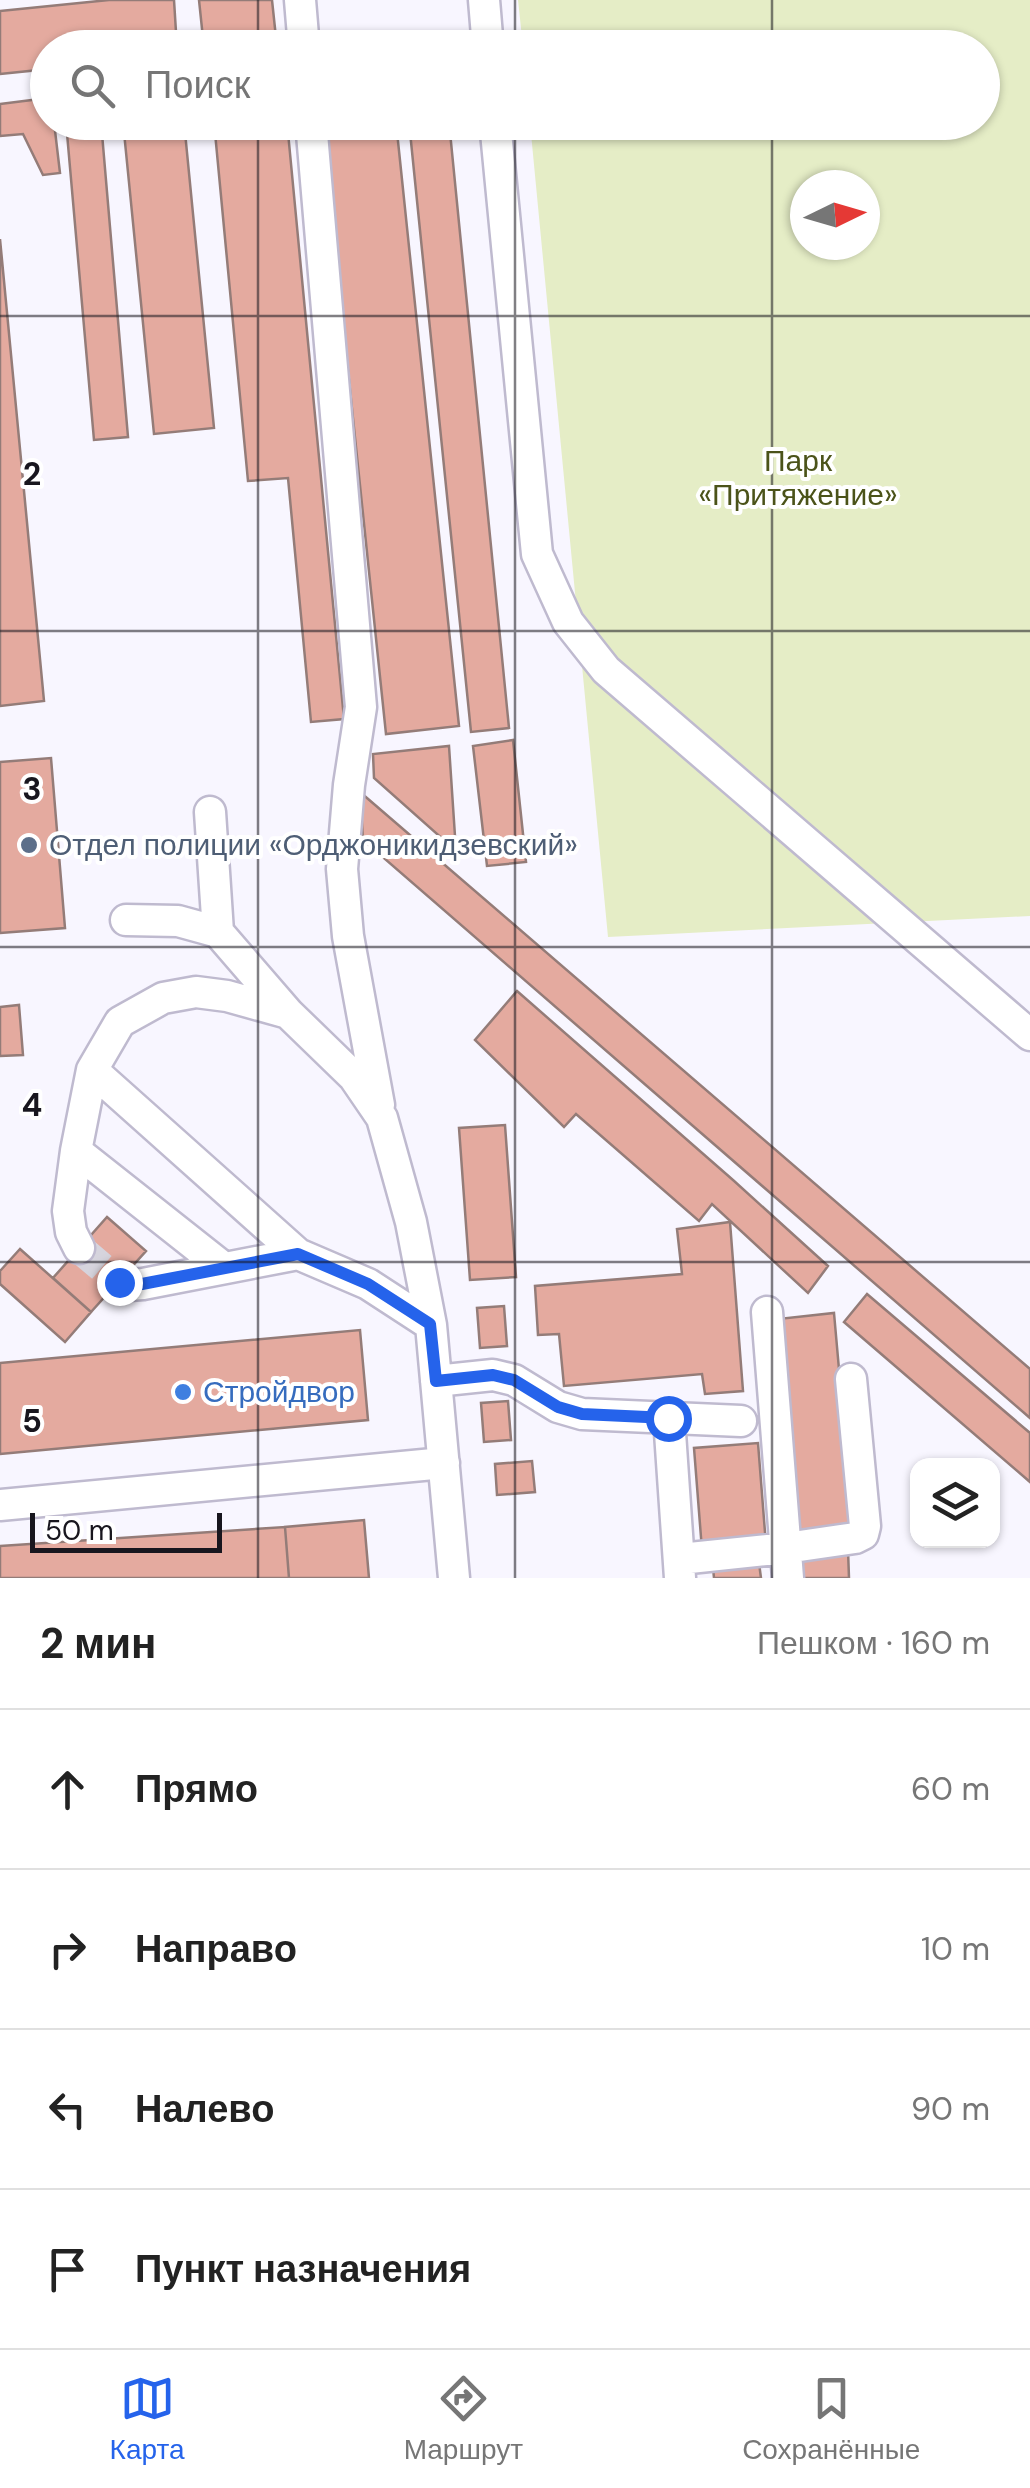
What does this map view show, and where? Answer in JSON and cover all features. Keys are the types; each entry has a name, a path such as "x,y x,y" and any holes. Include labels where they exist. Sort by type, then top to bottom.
{"street":[{"path":"300,0 302,30"},
{"path":"484,0 486,30"},
{"path":"313,140 361,707 342,869 348,936 382,1118 411,1222 430,1324 454,1578"},
{"path":"498,140 537,554 568,622 606,670 1030,1035"},
{"path":"210,812 218,932"},
{"path":"126,920 178,921 218,932 288,1013 354,1078 382,1118"},
{"path":"79,1248 70,1232 68,1212 76,1150 92,1070 120,1022 163,998 196,992 288,1013"},
{"path":"92,1070 298,1254 368,1284 430,1324"},
{"path":"76,1150 224,1268"},
{"path":"119,1282 142,1284 298,1254"},
{"path":"767,1312 787,1563"},
{"path":"436,1381 493,1375 514,1380 558,1407 582,1414 742,1421"},
{"path":"668,1418 680,1568 787,1563 859,1537 865,1530 851,1379"},
{"path":"0,1505 444,1463"}],"green space":[{"name":"Парк «Притяжение»","path":"518,0 1030,0 1030,916 608,937 532,140 1000,140 1000,30 521,30"}],"building":[{"path":"109,0 174,0 176,30 30,30 30,71 0,74 0,11"},
{"path":"199,0 272,0 275,30 202,30"},
{"path":"30,100 30,140 56,140 60,173 43,175 23,134 0,136 0,104"},
{"path":"68,140 103,140 128,437 94,440"},
{"path":"125,140 186,140 214,428 154,434"},
{"path":"216,140 289,140 344,719 311,722 288,478 248,481"},
{"path":"324,140 398,140 459,726 386,734"},
{"path":"411,140 451,140 509,728 471,732"},
{"path":"0,239 44,701 0,706"},
{"path":"513,740 526,862 487,866 473,746"},
{"path":"449,746 455,836 446,842 374,778 373,754"},
{"name":"Отдел полиции «Орджоникидзевский»","path":"51,758 65,928 0,933 0,762"},
{"path":"360,792 1030,1369 1030,1418 363,840"},
{"path":"517,991 828,1266 808,1293 712,1204 699,1221 576,1114 564,1127 475,1040"},
{"path":"19,1005 23,1055 0,1056 0,1007"},
{"path":"505,1125 516,1277 470,1280 459,1128"},
{"path":"107,1217 146,1251 91,1312 53,1278"},
{"path":"730,1222 743,1391 705,1394 702,1374 564,1386 559,1334 538,1335 535,1286 682,1274 677,1229"},
{"path":"20,1249 91,1312 65,1342 0,1284 0,1271"},
{"path":"867,1294 1030,1433 1030,1482 844,1322"},
{"path":"504,1306 507,1346 480,1348 477,1308"},
{"path":"834,1313 853,1527 797,1533 778,1319"},
{"name":"Стройдвор","path":"360,1330 368,1420 0,1454 0,1363"},
{"path":"508,1401 511,1440 484,1442 481,1403"},
{"path":"758,1443 766,1545 702,1550 694,1448"},
{"path":"532,1461 535,1492 497,1495 495,1464"},
{"path":"364,1520 369,1578 289,1578 285,1527"},
{"path":"285,1527 289,1578 0,1578 0,1546"},
{"path":"848,1549 849,1578 798,1578 795,1555"},
{"path":"759,1563 761,1578 714,1578 713,1568"}],"tunnel":[{"path":"79,1248 119,1282"}],"place":[{"name":"Отдел полиции «Орджоникидзевский»","path":"29,845"},
{"name":"Стройдвор","path":"183,1392"}],"route":[{"path":"119,1282 142,1284 298,1254 368,1284 430,1324 436,1381 493,1375 514,1380 558,1407 582,1414 668,1418"}]}
